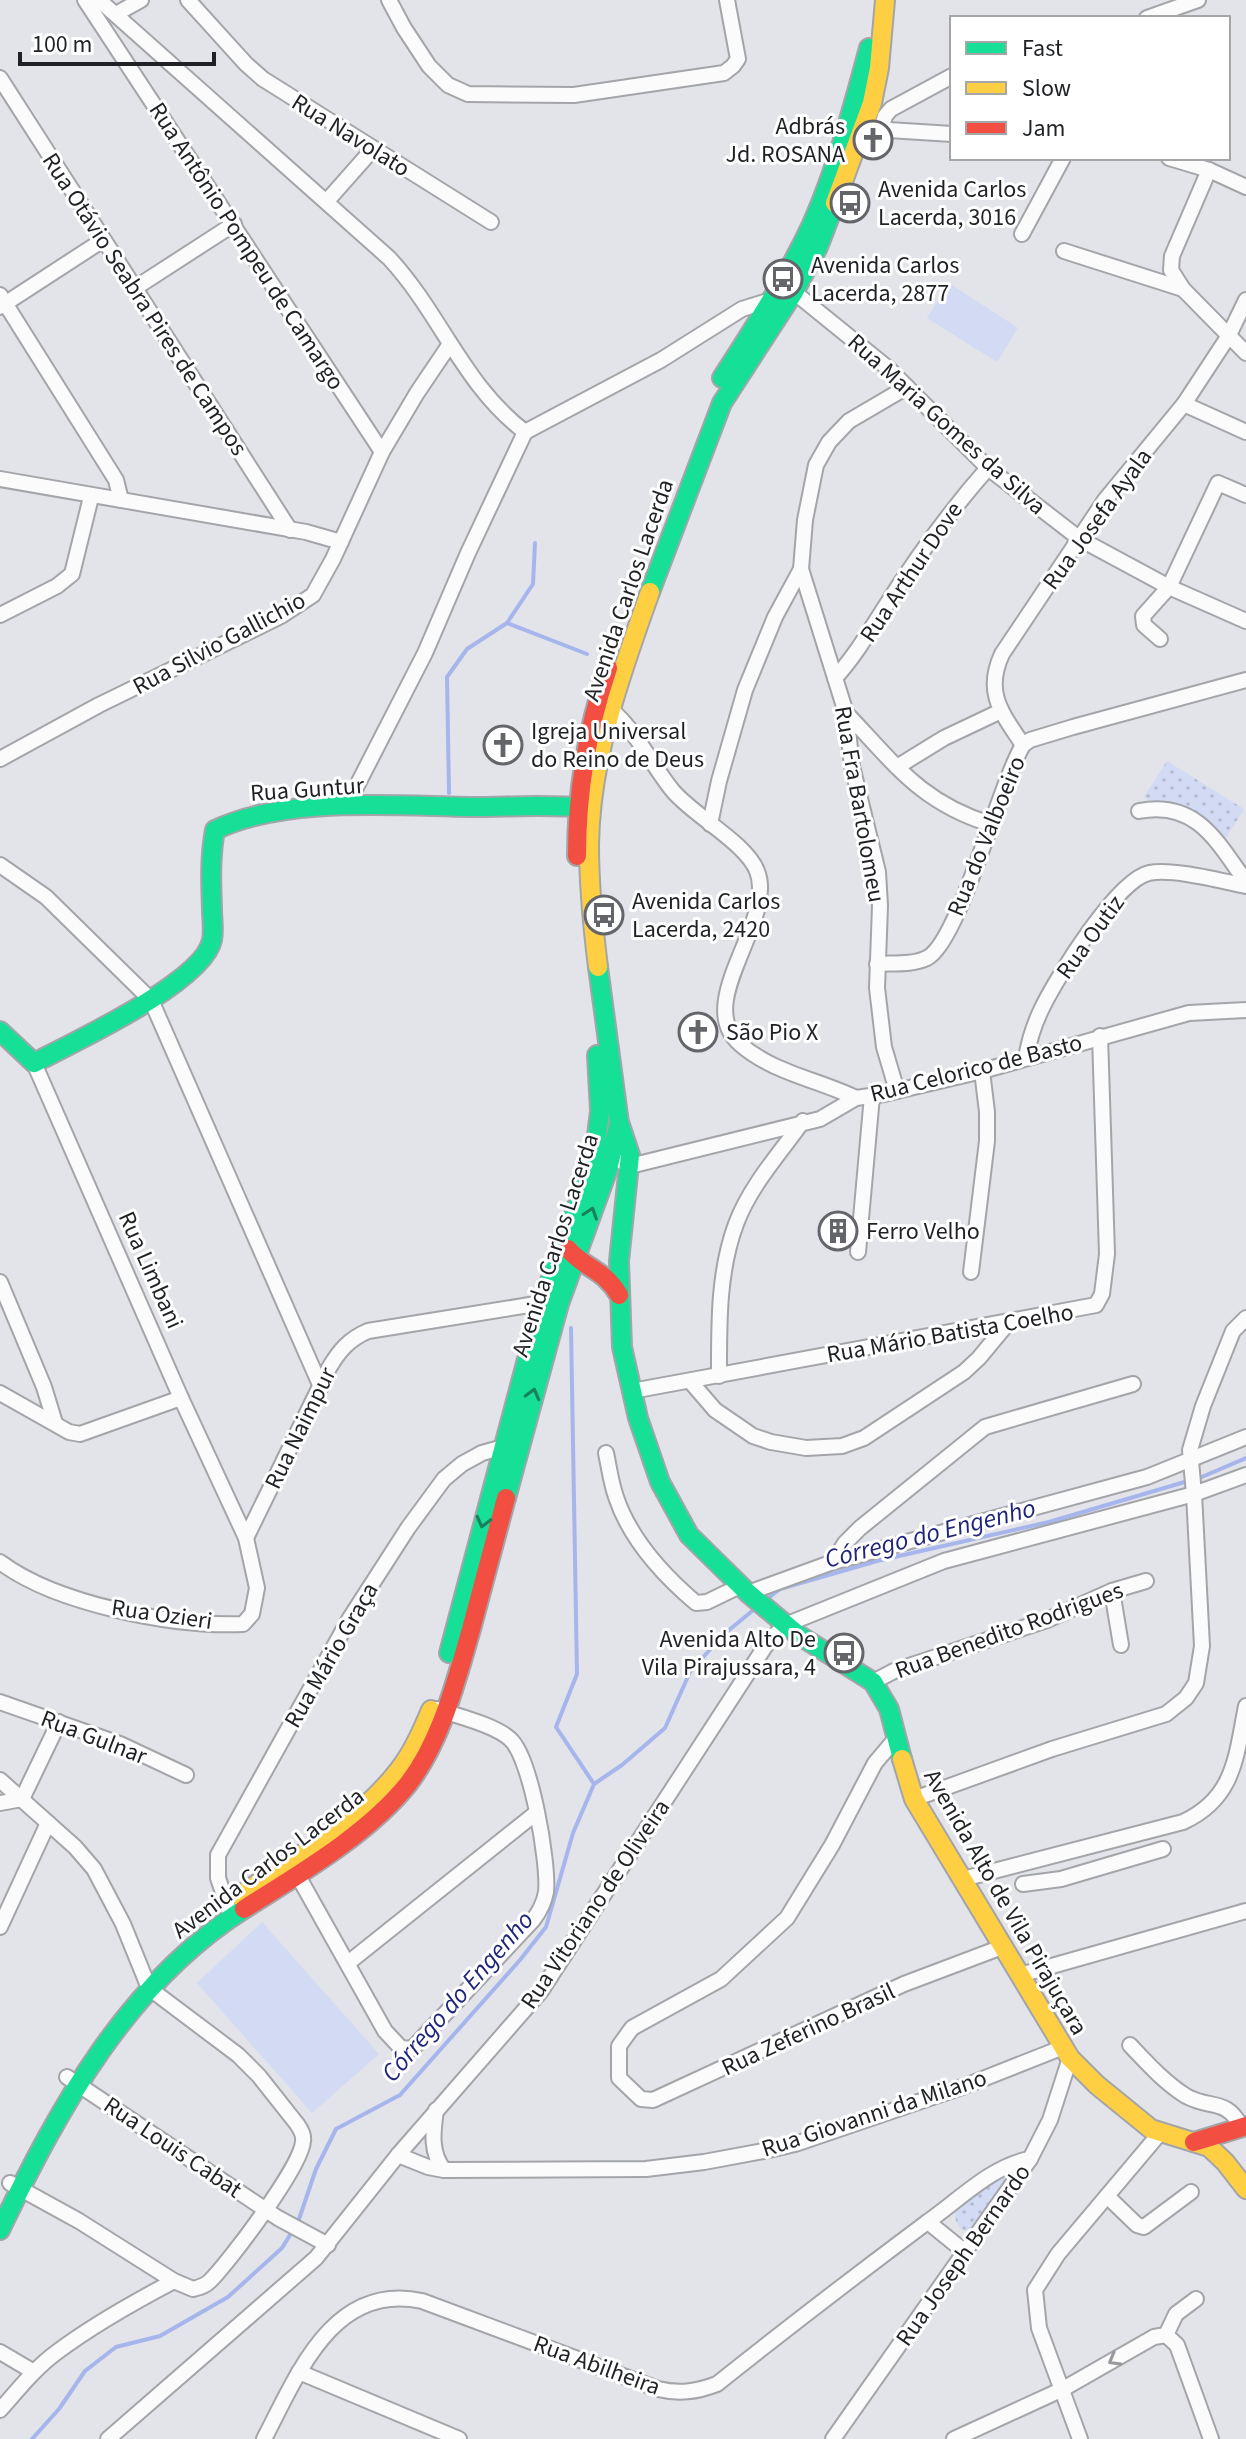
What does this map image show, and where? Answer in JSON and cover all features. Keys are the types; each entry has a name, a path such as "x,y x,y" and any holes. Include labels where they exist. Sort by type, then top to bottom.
{"main road":[{"name":"Avenida Carlos Lacerda","path":"865,128 873,0"},
{"name":"Avenida Carlos Lacerda","path":"550,1305 582,1262 603,1159 593,1012 580,921 584,808 604,705 722,403 784,294 824,233 865,128 879,68 885,0"},
{"name":"Rua Guntur","path":"34,1063 151,1000 198,963 210,948 211,851 215,830 223,823 242,817 346,807 584,808"},
{"name":"Avenida Carlos Lacerda","path":"0,2204 15,2185 72,2080 113,2032 146,1982 200,1940 228,1911 350,1836 406,1786 429,1750 438,1710 470,1631 511,1446 565,1239 619,1123 591,914 589,843 584,808"},
{"name":"Rua Limbani","path":"0,1031 34,1063"},
{"name":"Avenida Alto de Vila Pirajuçara","path":"619,1123 630,1155 619,1257 622,1347 653,1463 679,1520 702,1549 781,1622 873,1682 889,1705 902,1769 914,1799 1065,2053 1126,2109 1160,2133 1194,2142"},
{"path":"603,1159 624,1181 625,1198"},
{"path":"565,1239 569,1251 582,1262 602,1270 612,1280 619,1295"},
{"path":"582,1262 619,1257"},
{"path":"1194,2142 1244,2127"},
{"path":"1194,2142 1217,2153 1246,2189"},
{"name":"Avenida Carlos Lacerda","path":"0,2230 15,2185"}],"street":[{"name":"Rua Antônio Pompeu de Camargo","path":"85,0 382,452"},
{"path":"99,0 327,201 407,277 478,387 525,432"},
{"path":"116,14 141,0"},
{"name":"Rua Navolato","path":"188,0 254,72 491,222"},
{"path":"389,0 429,66 448,85 468,94 574,95 730,70 738,59 727,0"},
{"path":"1153,16 1198,0"},
{"path":"865,128 891,109 950,77"},
{"name":"Rua Otávio Seabra Pires de Campos","path":"0,78 290,530"},
{"path":"865,128 950,134"},
{"path":"327,201 373,149"},
{"path":"1022,234 1062,160"},
{"path":"1176,160 1209,170 1246,187"},
{"path":"1209,170 1170,264 1173,275 1183,289 1246,353"},
{"path":"135,288 234,224"},
{"path":"103,240 2,302 116,480 121,500"},
{"path":"1064,251 1183,289"},
{"path":"346,807 412,681 525,432 661,360 742,309 784,294"},
{"name":"Rua Maria Gomes da Silva","path":"784,294 907,387 988,468 1080,539 1169,587 1246,621"},
{"name":"Rua Josefa Ayala","path":"1023,745 1001,711 994,689 997,666 1105,500 1184,404 1228,337 1246,300"},
{"name":"Rua Silvio Gallichio","path":"0,759 99,705 294,609 317,590 382,452 450,344"},
{"path":"710,824 745,690 775,617 801,569 811,485 823,451 849,421 907,387"},
{"path":"1184,404 1246,432"},
{"name":"Rua Arthur Dove","path":"835,678 853,657 936,533 988,468"},
{"path":"0,479 290,530 341,542"},
{"path":"1160,639 1142,621 1169,587 1218,483 1246,495"},
{"path":"0,615 57,586 72,574 91,497"},
{"name":"Rua Fra Bartolomeu","path":"801,569 846,713 852,766 878,872 877,988 884,1047 897,1091"},
{"name":"Rua do Valboeiro","path":"877,964 914,962 927,958 938,949 964,899 990,824 1023,745 1030,740 1084,724 1246,680"},
{"path":"604,705 632,733 657,773 677,796 754,864 761,884 759,904 725,1004 730,1031 737,1042 756,1056 856,1098"},
{"path":"897,767 944,738 1001,711"},
{"path":"846,713 913,784 940,803 990,824"},
{"path":"1139,811 1157,807 1177,812 1208,829 1246,884"},
{"path":"0,865 46,897 151,1000 321,1387"},
{"name":"Rua Outiz","path":"1026,1058 1043,1006 1065,967 1112,902 1133,881 1147,873 1165,873 1246,884"},
{"name":"Rua Celorico de Basto","path":"630,1166 820,1119 856,1098 982,1071 1189,1013 1246,1010"},
{"name":"Rua Mário Batista Coelho","path":"632,1391 1095,1306 1102,1294 1107,1254 1098,1037"},
{"name":"Rua Limbani","path":"34,1063 246,1538"},
{"path":"971,1272 987,1141 982,1071"},
{"path":"858,1252 872,1096"},
{"path":"719,1376 722,1287 736,1223 758,1184 803,1121"},
{"path":"603,1159 630,1166"},
{"path":"0,1282 44,1387 55,1423"},
{"name":"Rua Naimpur","path":"246,1538 338,1352 349,1341 368,1331 550,1305"},
{"path":"914,1799 1052,1749 1166,1714 1188,1696 1198,1679 1201,1662 1191,1439 1233,1331 1246,1318"},
{"path":"690,1381 715,1410 753,1436 806,1448 842,1446 864,1438 964,1372 1008,1323"},
{"path":"833,1562 845,1543 860,1528 985,1427 1133,1384"},
{"path":"0,1393 80,1434 181,1398"},
{"path":"606,1453 616,1497 636,1538 672,1582 696,1603 748,1593 833,1562 1147,1477 1191,1463 1246,1437"},
{"name":"Rua Mário Graça","path":"228,1911 218,1878 218,1855 350,1618 444,1479 482,1453 511,1446"},
{"path":"781,1622 944,1561 1246,1475"},
{"name":"Rua Ozieri","path":"0,1562 41,1588 71,1598 148,1616 239,1624 249,1619 257,1588 246,1538"},
{"name":"Rua Benedito Rodrigues","path":"873,1682 907,1667 1047,1620 1112,1591 1146,1581"},
{"path":"1112,1591 1121,1645"},
{"name":"Rua Vitoriano de Oliveira","path":"108,2439 306,2268 436,2110 546,1984 781,1622"},
{"name":"Rua Gulnar","path":"0,1702 120,1744 186,1775"},
{"path":"963,1879 1183,1822 1209,1808 1227,1785 1246,1706"},
{"path":"294,1868 385,2031 401,2048 408,2050 417,2045 533,1920 543,1905 546,1877 524,1760 515,1743 498,1731 438,1710"},
{"path":"22,1799 59,1722"},
{"name":"Rua Zeferino Brasil","path":"897,1737 875,1763 832,1845 787,1918 721,1979 632,2028 619,2046 617,2062 621,2081 641,2099 653,2100 904,1984 1002,1947"},
{"path":"3,1785 75,1847 94,1869 123,1924 146,1982 238,2055 259,2076 302,2132 300,2152 271,2213 208,2283 193,2289 174,2281 15,2185"},
{"path":"0,1803 22,1799"},
{"path":"348,1963 536,1813"},
{"path":"0,1927 48,1823"},
{"path":"1023,1884 1061,1879 1163,1849"},
{"path":"1049,1857 1061,1879"},
{"path":"1020,1975 1246,1911"},
{"path":"1130,2045 1165,2082 1202,2103 1222,2105 1235,2113 1244,2127"},
{"name":"Rua Joseph Bernardo","path":"833,2439 1030,2159 1050,2120 1065,2053"},
{"name":"Rua Giovanni da Milano","path":"398,2155 444,2170 646,2169 704,2162 795,2144 1065,2053"},
{"name":"Rua Louis Cabat","path":"72,2080 271,2213 328,2245"},
{"path":"436,2110 433,2146 444,2170"},
{"path":"1080,2439 1039,2328 1035,2290 1058,2254 1160,2133"},
{"name":"Rua Abilheira","path":"264,2439 299,2372 330,2330 359,2306 397,2297 422,2301 658,2389 677,2393 702,2390 717,2384 846,2282 1007,2165 1030,2159"},
{"path":"1107,2196 1137,2225 1144,2227 1191,2192"},
{"path":"928,2222 965,2252"},
{"path":"0,2410 56,2352 101,2322 174,2281"},
{"path":"1166,2335 1176,2314 1196,2299"},
{"path":"954,2439 1063,2389 1154,2337 1166,2335"},
{"path":"1166,2335 1177,2345 1211,2439"},
{"path":"0,2352 34,2372"},
{"path":"299,2372 459,2439"}],"shaded area":[{"path":"949,283 1018,328 997,362 927,318"},
{"path":"1167,761 1244,809 1221,846 1144,797"},
{"path":"262,1922 379,2054 312,2113 197,1983"},
{"path":"1015,2166 1017,2168 973,2233 962,2229 955,2217 959,2206"}],"waterway":[{"path":"507,623 533,584 535,543"},
{"path":"449,793 447,677 467,649 507,623 587,654"},
{"path":"571,1328 577,1674 556,1727 594,1784"},
{"name":"Córrego do Engenho","path":"1197,1479 1246,1458"},
{"name":"Córrego do Engenho","path":"767,1599 780,1589 877,1561 1049,1522 1188,1481"},
{"name":"Córrego do Engenho","path":"32,2439 59,2409 85,2371 116,2347 160,2336 228,2297 282,2248 298,2222 316,2169 336,2129 400,2095 520,1960 546,1927 573,1833 594,1784 622,1765 665,1728 690,1672 723,1635 757,1607"}],"traffic: fast":[{"path":"722,378 781,283 812,224 837,159 869,48"},
{"path":"650,592 722,403 794,292 818,247 835,203"},
{"path":"0,1031 34,1063 134,1010 186,974 204,957 212,940 211,869 215,830 243,819 274,812 340,805 588,808"},
{"path":"506,1498 559,1304 608,1169 619,1123 598,967"},
{"path":"449,1653 542,1303 594,1160 600,1111 597,1055"},
{"path":"620,1125 630,1155 619,1261 622,1347 638,1418 660,1482 689,1535 748,1593 797,1634 873,1682 889,1709 902,1759"},
{"path":"0,2230 72,2094 131,2011 165,1973 202,1939 244,1909"}],"traffic: slow":[{"path":"835,203 872,103 879,68 885,0"},
{"path":"598,967 589,860 595,780 618,685 650,592"},
{"path":"239,1896 324,1839 383,1789 404,1763 431,1710"},
{"path":"902,1759 914,1799 1070,2058 1097,2085 1151,2129 1209,2147 1246,2189"}],"traffic: jam":[{"path":"577,856 585,761 594,714 608,668"},
{"path":"568,1249 601,1274 619,1295"},
{"path":"244,1909 353,1837 391,1803 420,1767 438,1731 452,1692 506,1498"},
{"path":"1194,2142 1246,2126"}],"place":[{"name":"Adbrás Jd. ROSANA","path":"873,140"},
{"name":"Avenida Carlos Lacerda, 3016","path":"850,203"},
{"name":"Avenida Carlos Lacerda, 2877","path":"783,279"},
{"name":"Igreja Universal do Reino de Deus","path":"503,745"},
{"name":"Avenida Carlos Lacerda, 2420","path":"604,915"},
{"name":"São Pio X","path":"698,1032"},
{"name":"Ferro Velho","path":"838,1231"},
{"name":"Avenida Alto De Vila Pirajussara, 4","path":"844,1653"}]}
